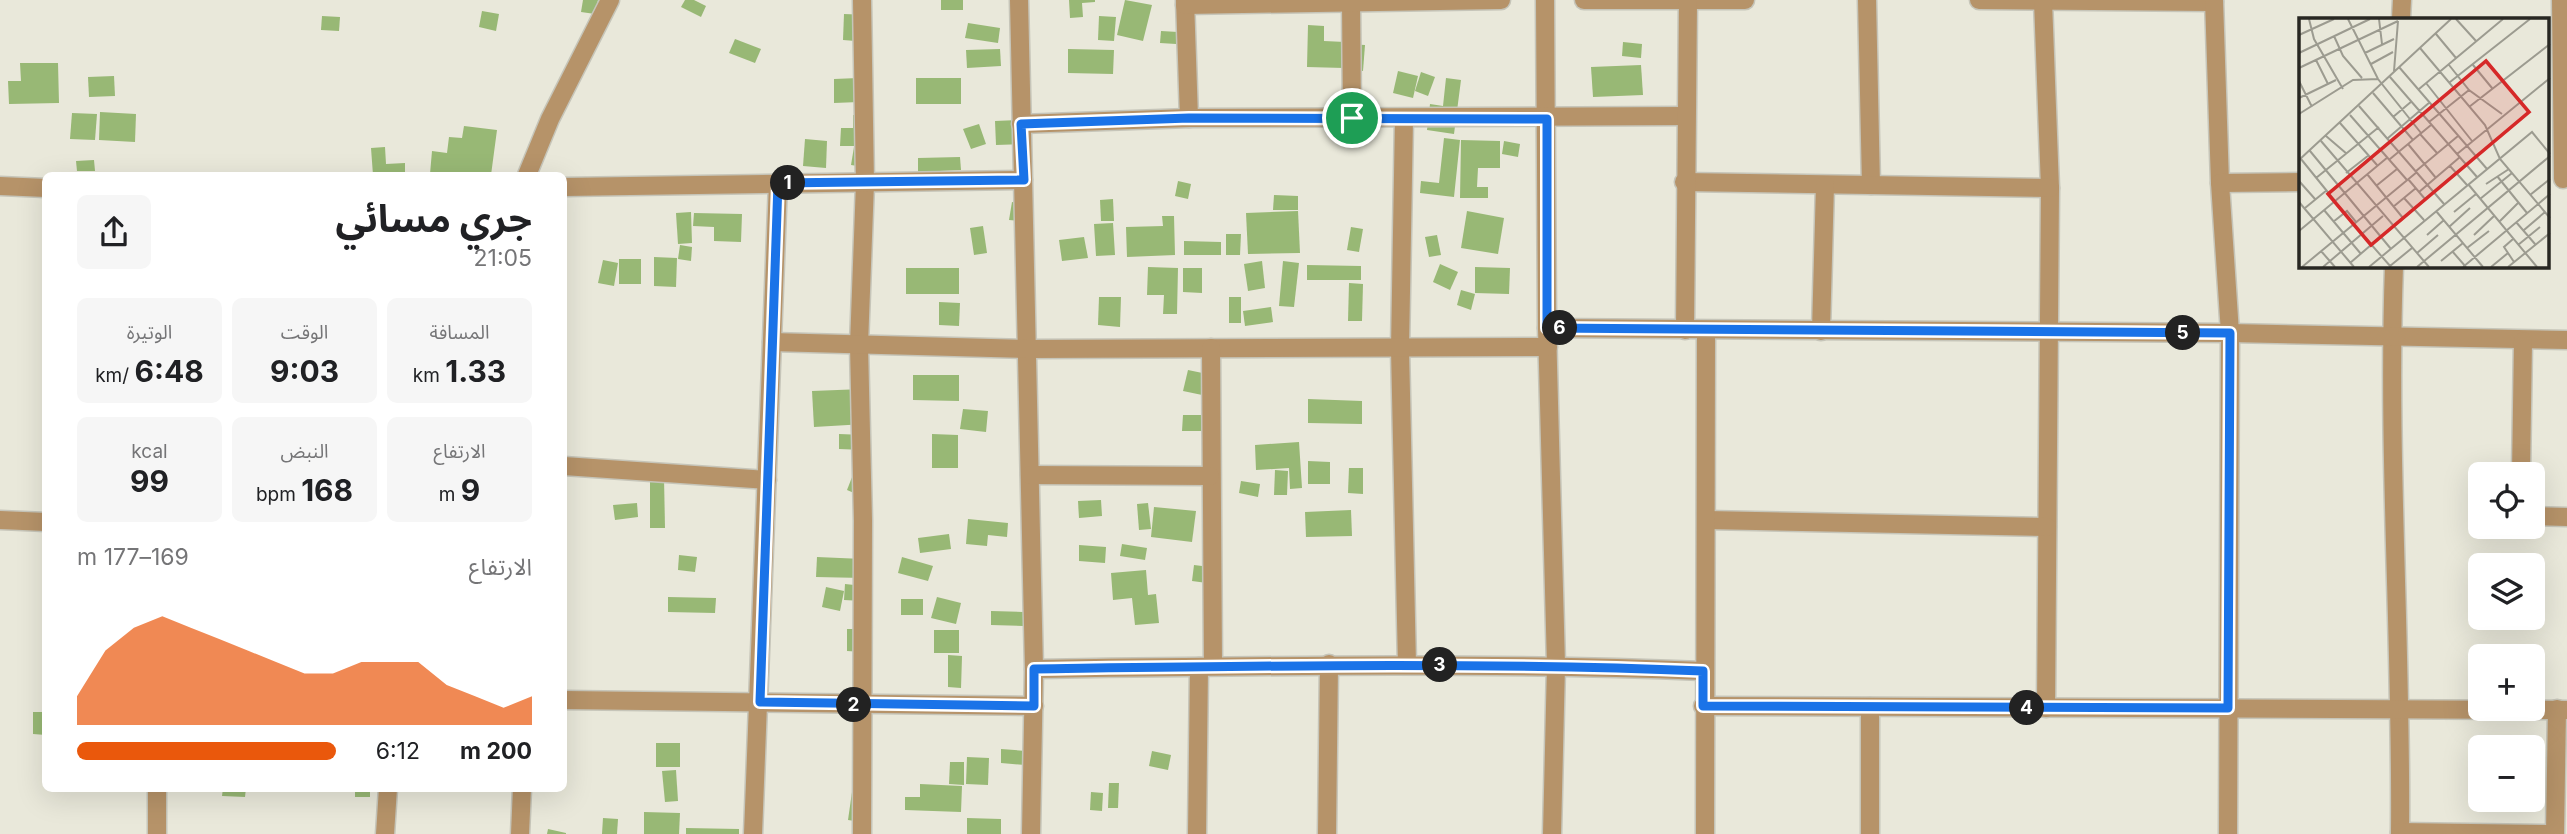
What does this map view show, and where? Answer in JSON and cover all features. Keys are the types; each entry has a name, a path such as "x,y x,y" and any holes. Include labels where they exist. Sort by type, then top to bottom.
{"street":[{"path":"528,172 550,119 610,0"},
{"path":"862,0 864,183 859,345 862,834"},
{"path":"1019,0 1034,669 1031,834"},
{"path":"1189,118 1185,3 1501,0"},
{"path":"1545,0 1547,328 1556,665 1552,834"},
{"path":"1584,0 1745,0"},
{"path":"1867,0 1871,185"},
{"path":"1979,0 2214,1 2220,183 2230,333 2228,834"},
{"path":"2401,18 2402,0"},
{"path":"2559,179 2561,0 2567,0"},
{"path":"1352,1 1352,118"},
{"path":"1685,330 1684,182 1688,1"},
{"path":"2043,1 2050,188 2046,708"},
{"path":"1021,124 1189,118 1547,119 1686,116"},
{"path":"1404,118 1400,349 1407,665"},
{"path":"567,187 1024,180"},
{"path":"1684,182 2050,188"},
{"path":"2220,183 2299,182"},
{"path":"753,834 778,183"},
{"path":"1821,331 1825,185"},
{"path":"0,186 42,188"},
{"path":"2394,268 2391,337 2401,710 2400,833 2546,834"},
{"path":"1547,328 2230,333 2567,340"},
{"path":"1705,834 1703,671 1706,330"},
{"path":"2521,462 2523,341"},
{"path":"772,342 1028,349 1548,347"},
{"path":"1197,834 1206,667 1211,348"},
{"path":"567,466 768,480"},
{"path":"1030,475 1210,476"},
{"path":"2545,516 2567,517"},
{"path":"0,520 42,522"},
{"path":"1706,520 2047,527"},
{"path":"1034,669 1329,664 1556,665 1703,671"},
{"path":"1327,834 1329,664"},
{"path":"567,700 1034,706"},
{"path":"1703,706 2562,710 2555,834"},
{"path":"1870,708 1870,834"},
{"path":"157,792 157,834"},
{"path":"385,834 388,792"},
{"path":"520,834 522,792"}],"building":[{"path":"583,0 598,0 595,14 581,12"},
{"path":"685,0 694,0 706,6 701,17 681,7"},
{"path":"941,0 963,0 963,10 941,10"},
{"path":"1069,0 1095,2 1082,3 1083,17 1070,18"},
{"path":"1125,0 1152,5 1143,41 1117,35"},
{"path":"482,11 499,14 496,31 479,27"},
{"path":"844,14 869,15 868,42 843,40"},
{"path":"322,16 340,17 339,31 321,30"},
{"path":"1099,16 1116,17 1114,41 1098,40"},
{"path":"968,23 1000,28 998,43 965,38"},
{"path":"1308,25 1324,26 1324,41 1345,42 1344,68 1307,67"},
{"path":"1161,31 1178,32 1176,44 1160,43"},
{"path":"735,39 761,49 755,63 729,53"},
{"path":"1623,42 1642,44 1641,58 1622,56"},
{"path":"1348,44 1365,45 1363,71 1347,70"},
{"path":"1000,49 1001,66 967,68 966,50"},
{"path":"1068,49 1114,50 1113,74 1068,73"},
{"path":"20,63 58,63 59,103 9,104 8,81 21,81"},
{"path":"1641,65 1643,95 1593,97 1591,67"},
{"path":"1398,71 1418,76 1413,98 1393,93"},
{"path":"1421,72 1435,77 1428,96 1415,91"},
{"path":"114,76 115,96 89,97 88,77"},
{"path":"858,78 859,102 834,103 834,79"},
{"path":"916,78 961,78 961,104 916,104"},
{"path":"1446,78 1461,80 1454,134 1427,130 1430,104 1443,106"},
{"path":"100,112 136,114 135,142 99,140"},
{"path":"72,113 97,114 95,140 70,139"},
{"path":"853,115 867,115 867,146 840,146 841,128 853,128"},
{"path":"1021,120 1022,144 996,145 995,121"},
{"path":"979,124 986,144 971,149 963,129"},
{"path":"464,126 497,130 491,172 430,172 432,151 447,153 449,137 462,138"},
{"path":"1444,138 1460,140 1454,197 1420,193 1421,181 1439,183"},
{"path":"805,139 827,141 826,168 803,166"},
{"path":"1461,140 1500,141 1500,168 1478,168 1477,187 1488,187 1488,198 1460,198"},
{"path":"1504,141 1520,144 1518,157 1502,154"},
{"path":"385,147 386,164 405,163 405,172 373,172 371,148"},
{"path":"854,147 867,149 864,167 851,165"},
{"path":"960,157 961,170 918,172 918,158"},
{"path":"94,160 95,171 77,171 76,161"},
{"path":"1178,181 1191,184 1188,199 1175,196"},
{"path":"1274,195 1298,196 1298,210 1273,210"},
{"path":"1113,199 1114,221 1101,221 1100,200"},
{"path":"1012,202 1023,204 1021,221 1009,220"},
{"path":"1298,211 1300,253 1248,254 1246,213"},
{"path":"1467,211 1504,218 1498,254 1461,248"},
{"path":"691,212 692,243 678,244 676,213"},
{"path":"694,213 742,214 741,242 714,241 714,227 693,226"},
{"path":"1162,216 1174,216 1175,255 1127,257 1126,227 1163,226"},
{"path":"1113,223 1115,255 1096,256 1094,224"},
{"path":"983,226 987,253 974,255 970,228"},
{"path":"1351,227 1363,229 1359,252 1347,250"},
{"path":"1226,234 1241,234 1240,255 1226,255"},
{"path":"1437,235 1441,255 1429,257 1425,237"},
{"path":"1084,237 1088,258 1062,261 1059,240"},
{"path":"1184,241 1221,242 1221,255 1184,255"},
{"path":"680,245 692,247 691,261 678,259"},
{"path":"654,257 677,258 676,287 654,286"},
{"path":"619,259 641,259 641,284 619,284"},
{"path":"603,260 618,263 614,286 598,283"},
{"path":"1262,261 1265,288 1248,291 1244,264"},
{"path":"1283,261 1299,263 1294,307 1279,306"},
{"path":"1440,264 1458,272 1450,290 1433,282"},
{"path":"1307,265 1361,266 1361,280 1307,280"},
{"path":"1148,267 1178,268 1177,314 1163,314 1164,295 1147,295"},
{"path":"1475,267 1510,268 1509,294 1475,293"},
{"path":"906,268 959,268 959,294 906,294"},
{"path":"1183,268 1202,268 1202,293 1183,292"},
{"path":"1349,283 1363,284 1362,321 1348,321"},
{"path":"1461,290 1475,294 1471,310 1457,305"},
{"path":"1099,297 1121,297 1120,327 1098,325"},
{"path":"1229,297 1241,297 1241,323 1229,323"},
{"path":"939,302 960,303 959,326 939,325"},
{"path":"1271,307 1273,322 1245,326 1243,311"},
{"path":"1188,370 1212,375 1207,396 1183,391"},
{"path":"913,375 959,375 959,401 913,400"},
{"path":"863,389 865,424 814,427 812,391"},
{"path":"1308,399 1362,401 1362,424 1308,423"},
{"path":"963,409 988,411 986,432 960,429"},
{"path":"1183,415 1208,415 1208,431 1182,431"},
{"path":"839,434 864,435 864,450 839,449"},
{"path":"932,434 958,435 958,468 932,468"},
{"path":"1299,442 1302,488 1290,489 1289,468 1256,470 1255,445"},
{"path":"1308,461 1330,462 1330,484 1308,484"},
{"path":"1349,468 1363,468 1363,494 1348,493"},
{"path":"1275,470 1288,471 1287,495 1274,495"},
{"path":"854,472 861,496 847,490"},
{"path":"664,477 665,528 650,528 650,478"},
{"path":"1241,481 1260,484 1258,497 1239,493"},
{"path":"1101,500 1102,516 1079,518 1078,501"},
{"path":"637,503 638,517 615,520 613,505"},
{"path":"1148,503 1151,529 1139,530 1137,504"},
{"path":"1154,507 1196,511 1192,542 1151,537"},
{"path":"1351,510 1352,536 1306,537 1305,512"},
{"path":"968,519 1008,523 1007,537 988,535 987,546 966,544"},
{"path":"949,534 951,549 920,553 918,538"},
{"path":"1122,544 1147,548 1145,560 1120,556"},
{"path":"1079,545 1106,547 1105,563 1079,561"},
{"path":"679,555 697,557 695,572 678,570"},
{"path":"817,557 863,559 863,578 816,577"},
{"path":"902,557 933,566 928,581 898,573"},
{"path":"1194,565 1210,567 1207,583 1192,581"},
{"path":"1146,570 1148,595 1156,594 1159,623 1135,625 1132,598 1113,600 1111,573"},
{"path":"845,584 864,586 863,601 844,600"},
{"path":"826,587 844,591 840,611 822,607"},
{"path":"668,597 716,598 715,613 668,612"},
{"path":"937,597 961,603 956,624 931,618"},
{"path":"901,599 923,599 923,615 901,615"},
{"path":"991,611 1023,612 1023,626 991,625"},
{"path":"847,629 863,629 863,652 847,651"},
{"path":"934,630 959,630 959,653 934,653"},
{"path":"948,655 962,656 961,688 948,687"},
{"path":"33,712 42,712 42,735 33,734"},
{"path":"656,743 680,743 680,767 656,767"},
{"path":"1001,749 1026,751 1025,765 1001,763"},
{"path":"1152,751 1171,755 1168,770 1149,766"},
{"path":"967,757 989,758 988,785 966,784"},
{"path":"950,762 964,762 964,785 949,784"},
{"path":"676,770 678,801 665,802 662,771"},
{"path":"1109,783 1119,783 1118,808 1108,808"},
{"path":"920,784 962,786 961,812 905,810 905,797 920,797"},
{"path":"222,792 246,792 245,797 222,796"},
{"path":"355,792 370,792 370,797 355,797"},
{"path":"852,792 872,795 868,823 848,820"},
{"path":"1091,792 1103,793 1102,811 1090,810"},
{"path":"644,812 680,813 679,834 644,834"},
{"path":"603,818 618,819 617,834 602,834"},
{"path":"967,818 1001,819 1001,834 967,834"},
{"path":"686,828 739,829 739,834 686,834"},
{"path":"548,829 566,833 566,834 547,834"}],"route":[{"path":"1189,118 1352,118 1547,119 1547,328 2230,333 2228,708 1703,706 1703,671 1556,665 1329,664 1034,669 1034,706 760,702 778,183 1024,180 1021,124 1189,118"}]}
